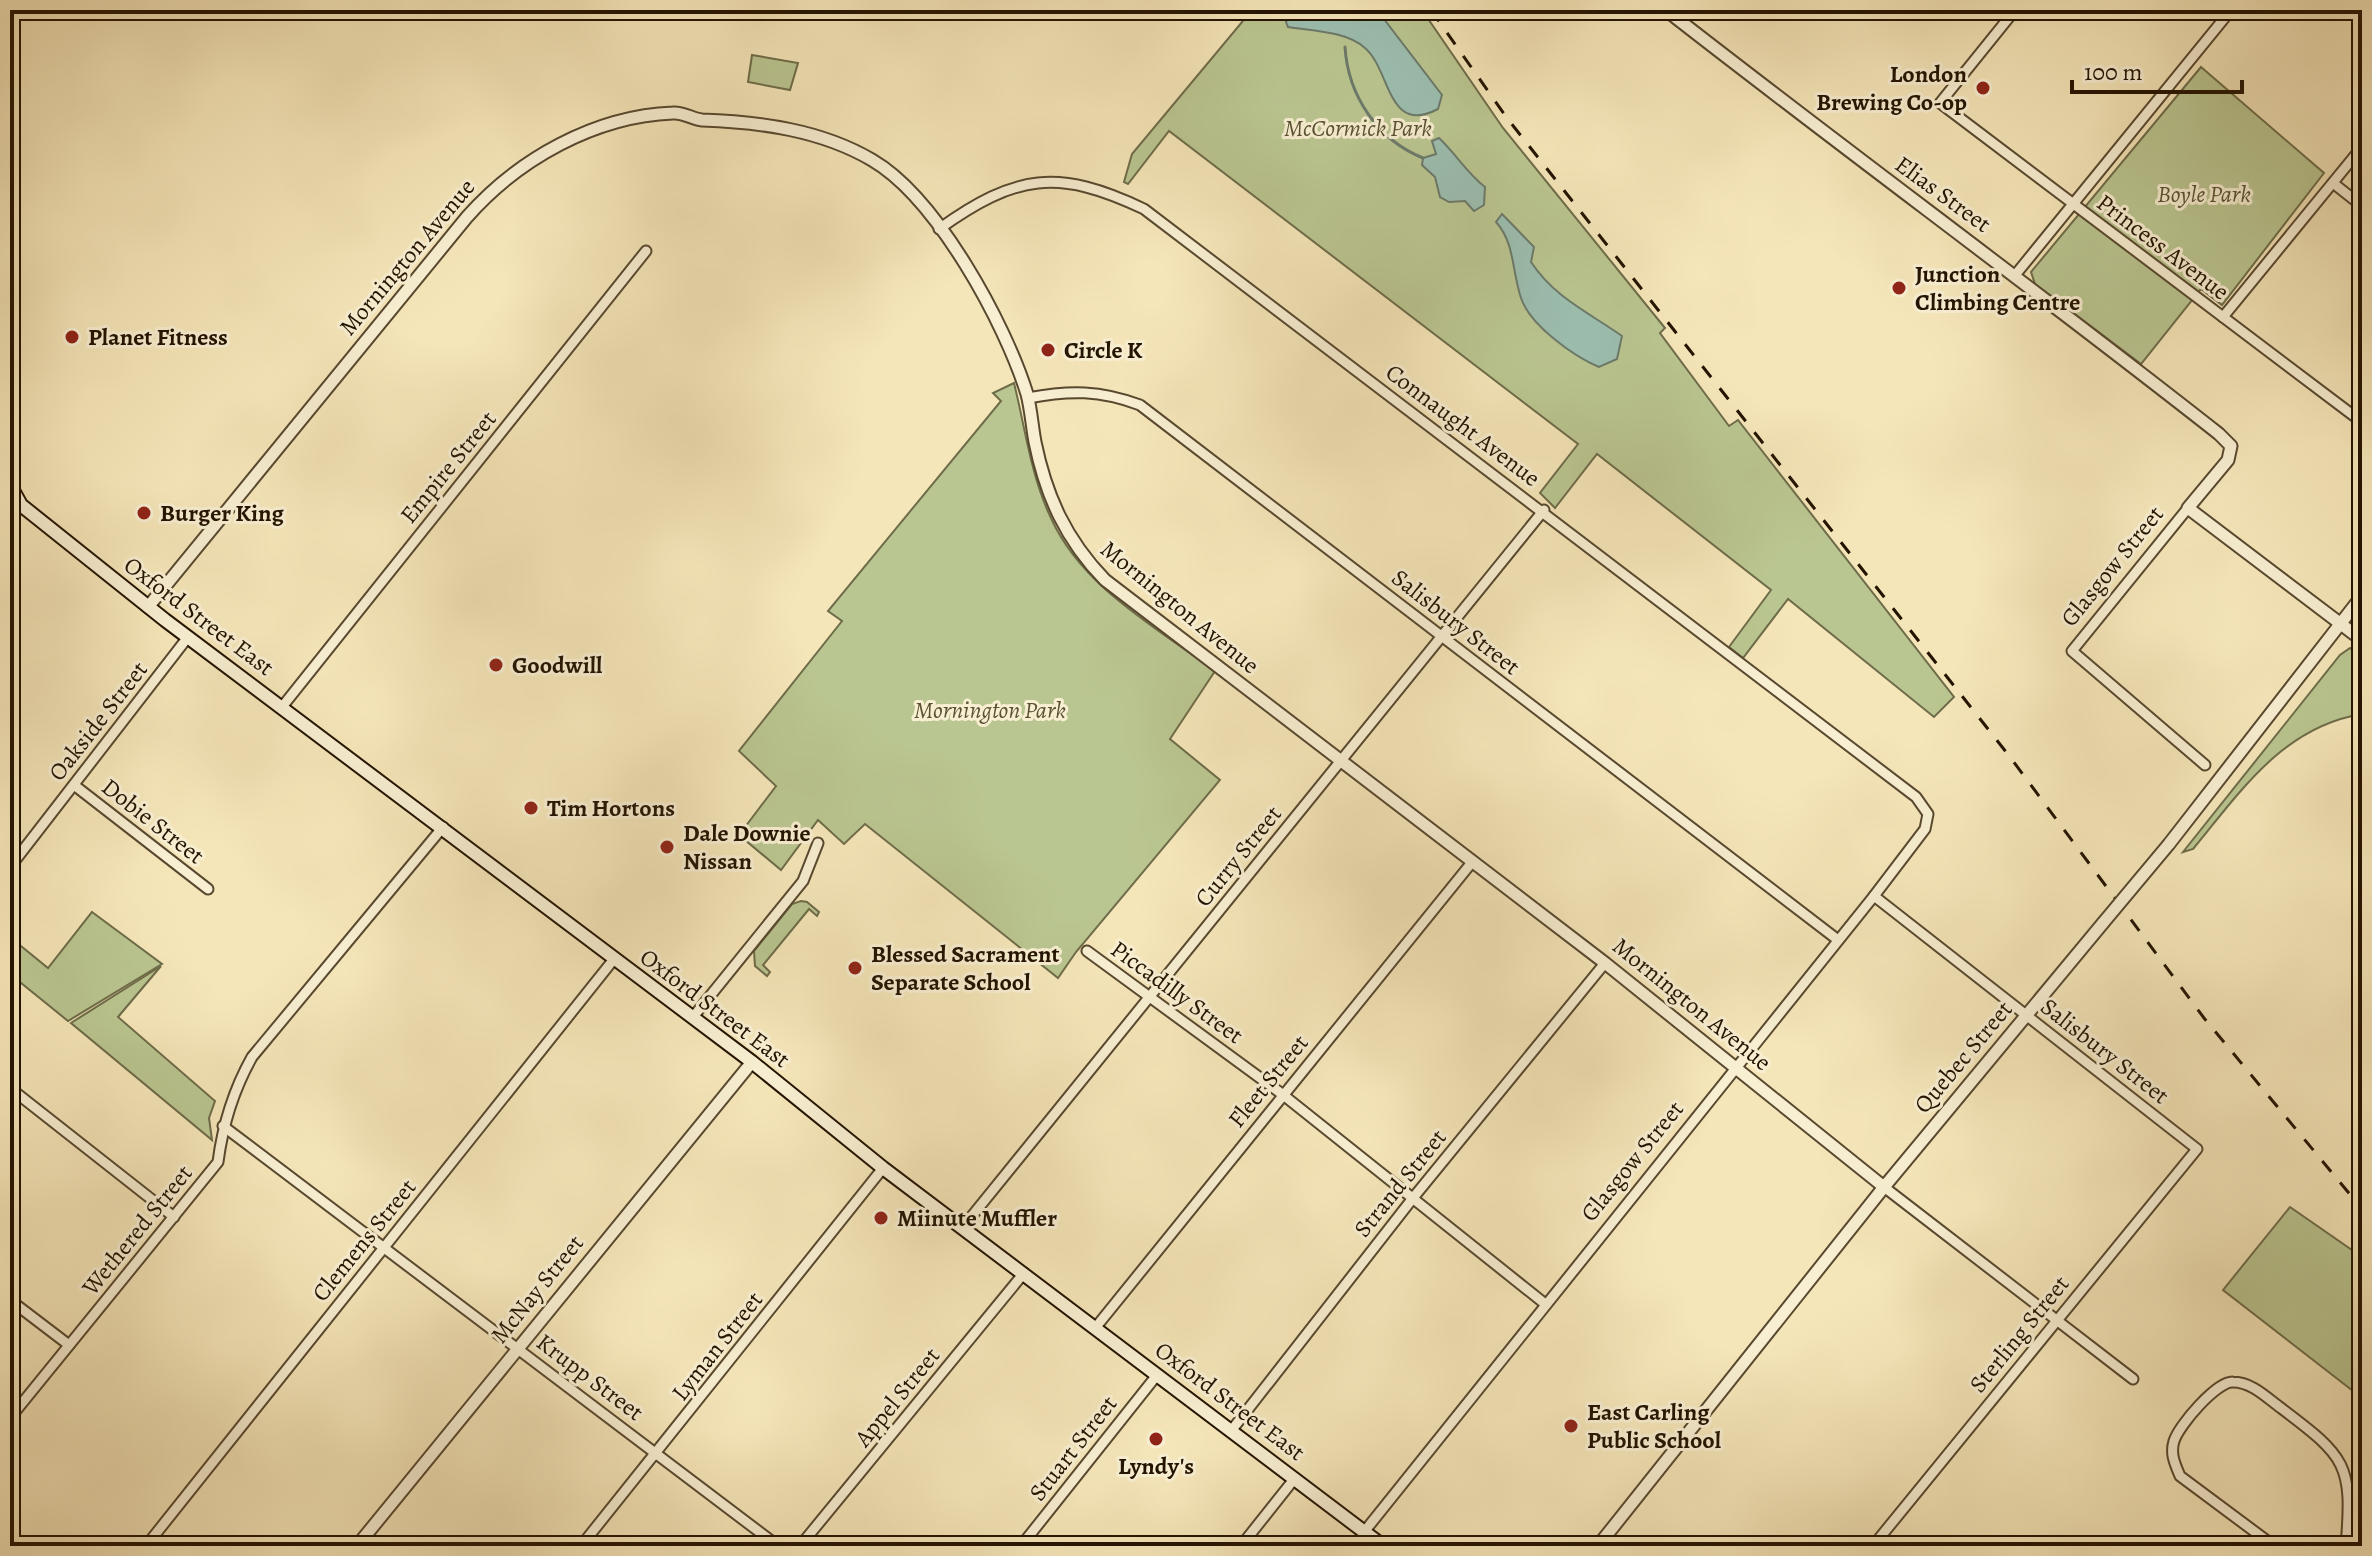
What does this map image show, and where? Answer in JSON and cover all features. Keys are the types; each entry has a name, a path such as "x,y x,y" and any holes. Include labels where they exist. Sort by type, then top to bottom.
{"main road":[{"name":"Oxford Street East","path":"10,485 15,504 148,607 693,1017 883,1168 1383,1546"}],"street":[{"name":"Elias Street","path":"1666,10 1867,166 2016,274 2231,446"},
{"name":"Princess Avenue","path":"2015,10 1940,103 2362,422"},
{"path":"2016,274 2231,10"},
{"name":"Mornington Avenue","path":"148,607 493,187 542,153 571,139 638,118 676,112 699,120 742,121 795,131 872,160 905,187 939,229 1002,325 1028,398 1047,489 1080,555 1105,580 1605,963 1884,1187 2133,1379"},
{"path":"2223,317 2362,147"},
{"name":"Connaught Avenue","path":"939,229 976,203 1020,183 1095,188 1144,209 1544,510 1916,797 1928,814"},
{"path":"2333,183 2362,206"},
{"name":"Empire Street","path":"282,707 646,251"},
{"name":"Salisbury Street","path":"1028,398 1067,390 1091,391 1140,405 1838,940"},
{"name":"Glasgow Street","path":"2205,765 2072,651 2228,460 2231,446"},
{"path":"10,519 15,504"},
{"path":"2188,508 2362,640"},
{"name":"Curry Street","path":"963,1227 1544,510"},
{"name":"Quebec Street","path":"1598,1546 1884,1187 2169,844 2362,596"},
{"name":"Oakside Street","path":"10,867 188,637"},
{"name":"Dobie Street","path":"74,785 208,889"},
{"name":"Glasgow Street","path":"1364,1532 1544,1303 1874,896 1925,829 1928,814"},
{"name":"Wethered Street","path":"10,1418 218,1162 223,1126 236,1085 252,1057 443,827"},
{"path":"693,1017 803,881 818,843"},
{"name":"Fleet Street","path":"1096,1327 1473,861"},
{"name":"Salisbury Street","path":"1874,896 2197,1149"},
{"name":"Piccadilly Street","path":"1087,951 1282,1094 1544,1303"},
{"name":"Clemens Street","path":"149,1542 614,959"},
{"name":"Strand Street","path":"1231,1431 1413,1198 1605,963"},
{"name":"McNay Street","path":"357,1546 752,1062"},
{"path":"10,1088 174,1217"},
{"name":"Krupp Street","path":"223,1126 778,1546"},
{"name":"Sterling Street","path":"1873,1546 2197,1149"},
{"name":"Lyman Street","path":"581,1546 883,1168"},
{"name":"Appel Street","path":"800,1546 1024,1273"},
{"path":"10,1300 69,1345"},
{"name":"Stuart Street","path":"1021,1546 1157,1375"},
{"path":"2274,1546 2180,1476 2173,1459 2174,1441 2180,1431 2217,1387 2231,1381 2250,1385 2327,1443 2342,1462 2350,1499 2346,1546"},
{"path":"1241,1546 1295,1478"},
{"path":"149,1542 162,1546"}],"green space":[{"name":"McCormick Park","path":"1252,10 1422,10 1503,128 1665,328 1660,333 1729,426 1738,420 1954,697 1934,717 1788,599 1743,658 1729,647 1771,590 1597,454 1555,508 1540,493 1578,444 1169,131 1128,184 1124,182 1132,154"},
{"path":"752,55 798,63 790,90 748,82"},
{"name":"Boyle Park","path":"2201,67 2324,173 2222,305 2201,289 2141,364 2035,284 2031,272"},
{"name":"Mornington Park","path":"1014,383 1038,486 1065,543 1081,565 1122,604 1215,671 1170,739 1220,780 1076,952 1058,978 865,824 844,844 818,820 781,870 739,835 776,786 739,751 842,621 828,611 1001,401 993,393"},
{"path":"2350,648 2362,658 2362,714 2334,721 2286,747 2247,784 2193,849 2183,852 2340,655"},
{"path":"801,901 819,912 817,916 809,909 763,965 770,972 767,976 755,966 754,951 792,904"},
{"path":"92,912 162,964 68,1021 10,974 10,937 48,968"},
{"path":"161,966 118,1017 215,1101 209,1118 212,1140 71,1023"},
{"path":"2290,1207 2362,1257 2362,1398 2223,1290"}],"shaded area":[{"path":"1295,10 1377,10 1442,95 1438,109 1421,115 1409,114 1392,97 1374,58 1365,48 1339,35 1288,27 1286,22"},
{"path":"1439,138 1485,187 1484,205 1474,211 1465,201 1449,202 1440,197 1435,177 1422,165 1423,158 1436,154 1432,141"},
{"path":"1502,214 1534,247 1531,262 1540,275 1573,304 1622,336 1617,359 1599,367 1565,347 1533,319 1521,298 1507,239 1496,222"}],"waterway":[{"path":"1345,47 1352,82 1368,114 1392,140 1423,158"}],"railway":[{"path":"1431,10 1507,118 2010,757 2204,1018 2362,1209"}],"place":[{"name":"London Brewing Co-op","path":"1983,88"},
{"name":"Junction Climbing Centre","path":"1899,288"},
{"name":"Planet Fitness","path":"72,337"},
{"name":"Circle K","path":"1048,350"},
{"name":"Burger King","path":"144,513"},
{"name":"Goodwill","path":"496,665"},
{"name":"Tim Hortons","path":"531,808"},
{"name":"Dale Downie Nissan","path":"667,847"},
{"name":"Blessed Sacrament Separate School","path":"855,968"},
{"name":"Miinute Muffler","path":"881,1218"},
{"name":"East Carling Public School","path":"1571,1426"},
{"name":"Lyndy's","path":"1156,1439"}]}
